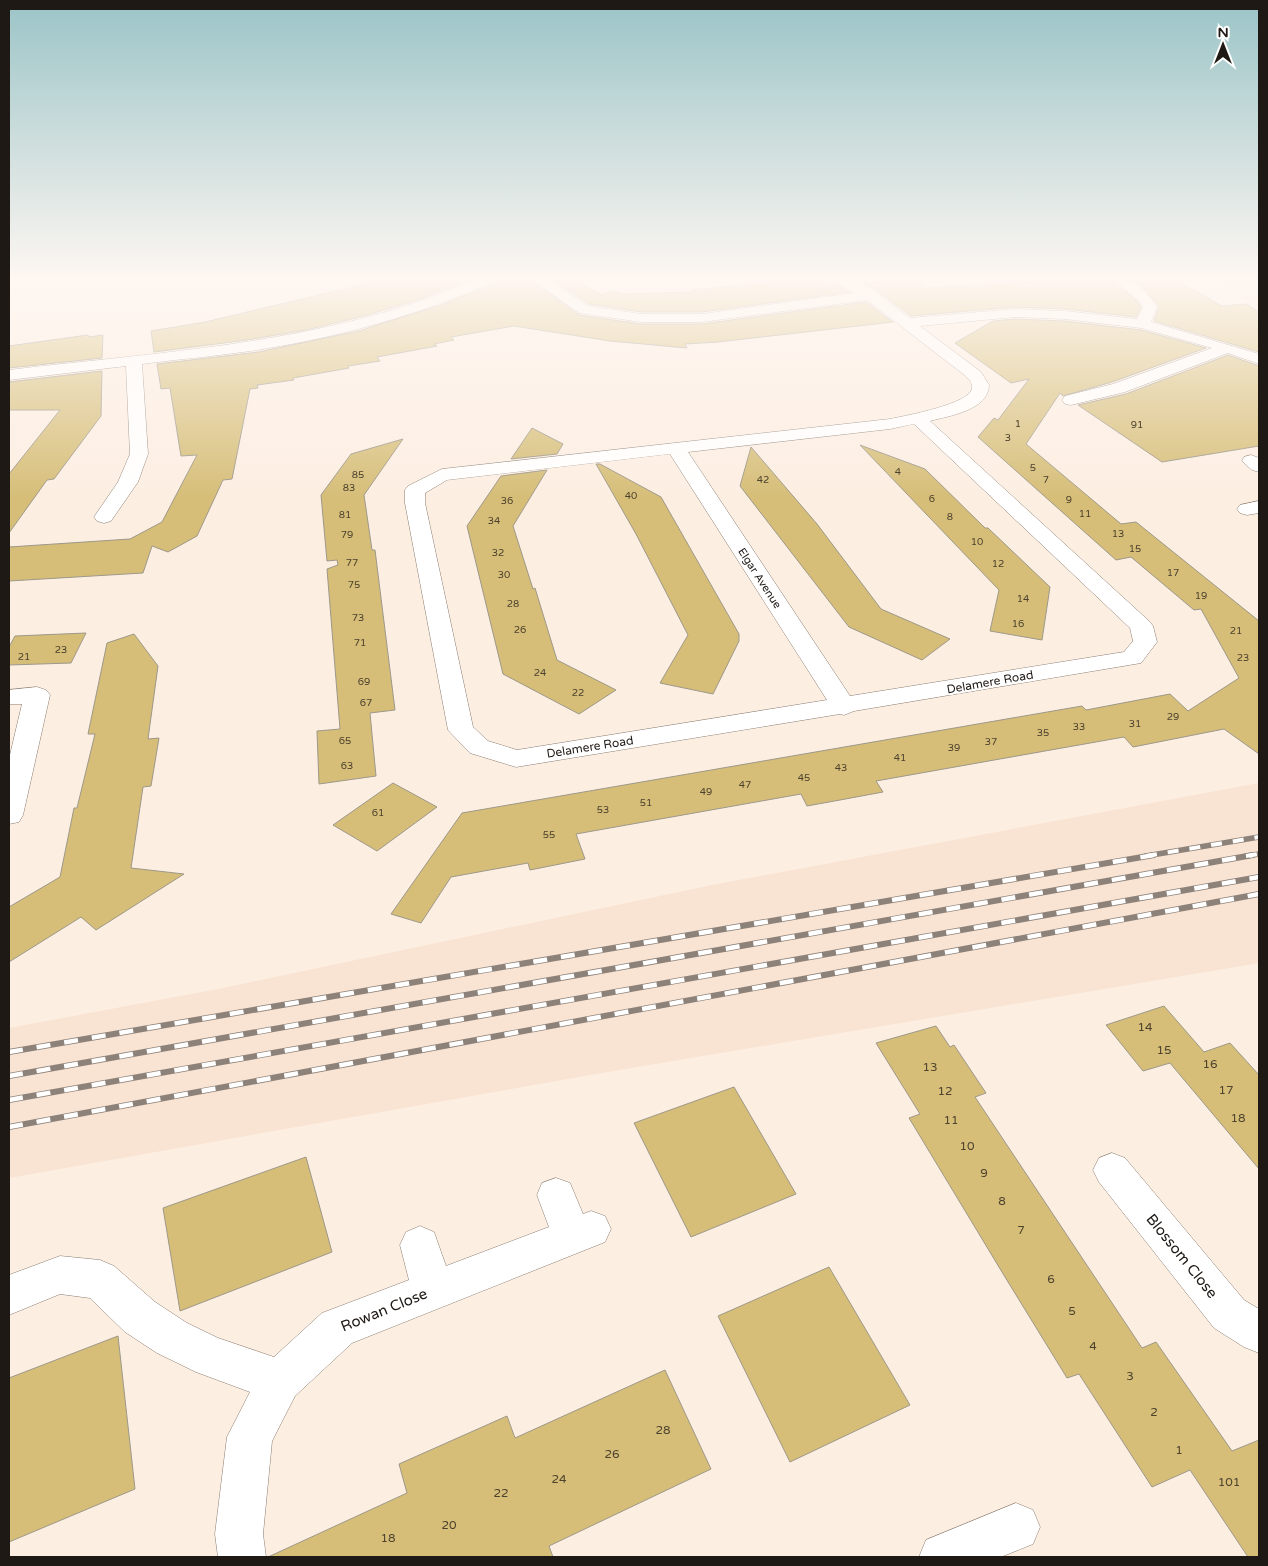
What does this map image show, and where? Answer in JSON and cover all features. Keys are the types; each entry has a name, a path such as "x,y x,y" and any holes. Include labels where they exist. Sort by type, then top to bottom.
{"street":[{"path":"9,375 199,352"},
{"name":"Delamere Road","path":"917,418 1142,626 1145,642 1132,658 844,707 516,759 480,747 462,730 414,502 415,490 431,480 450,474 865,427 937,413 971,400 980,392 981,385 975,376 945,352"},
{"path":"1071,400 1120,388 1217,352"},
{"path":"1239,352 1259,359"},
{"path":"104,517 128,482 139,454 134,360"},
{"name":"Elgar Avenue","path":"676,449 844,707"},
{"path":"9,696 37,695 9,815"},
{"name":"Blossom Close","path":"1112,1170 1229,1314 1259,1332"},
{"name":"Rowan Close","path":"242,1557 239,1534 250,1437 280,1381 337,1328 581,1232 556,1195"},
{"path":"420,1246 432,1291"},
{"path":"9,1295 60,1275 100,1280 140,1317 172,1338 211,1357 280,1381"},
{"path":"943,1557 1016,1527"}],"shaded area":[{"path":"1259,783 1259,963 590,1075 9,1178 9,1028 218,989 712,885"}],"building":[{"path":"9,352 102,352 102,358 9,368"},
{"path":"258,352 404,352 377,357 380,361 293,378 294,380 257,385 258,388 250,389 232,479 223,480 197,536 168,552 152,546 143,573 9,581 9,547 130,539 162,522 197,455 181,456 170,388 161,389 157,364"},
{"path":"968,352 1195,352 1112,382 1063,396 1060,393 1026,444 1121,524 1136,522 1259,621 1259,754 1224,729 1133,747 1124,737 876,781 883,792 807,806 801,794 576,834 585,859 530,870 528,863 451,877 421,923 391,914 462,813 1082,706 1086,710 1170,694 1188,711 1239,678 1201,609 1194,610 1131,557 1116,560 978,437 994,418 998,420 1029,379 1011,383"},
{"path":"1228,355 1259,366 1259,446 1162,462 1078,405 1126,394"},
{"path":"102,371 101,416 54,479 47,480 9,533 9,474 60,410 9,410 9,382"},
{"path":"532,428 563,444 557,454 511,459"},
{"path":"403,439 364,495 372,550 375,550 395,710 370,713 376,776 319,784 317,731 340,729 327,569 338,565 337,560 327,561 321,495 351,454"},
{"path":"860,445 925,469 985,528 988,528 1050,587 1042,640 990,631 999,590"},
{"path":"751,447 817,524 881,609 950,639 922,660 849,627 740,486"},
{"path":"596,464 600,464 661,497 739,634 739,641 713,694 660,683 688,635 636,534"},
{"path":"547,470 513,526 533,589 535,588 557,660 616,690 579,714 503,674 467,526 501,476"},
{"path":"86,633 71,663 9,665 9,647 15,636"},
{"path":"134,634 158,666 148,739 159,738 151,786 143,787 131,868 184,874 96,930 81,917 9,962 9,907 60,877 74,808 77,808 95,734 88,734 107,643"},
{"path":"393,783 437,807 377,851 333,825"},
{"path":"1164,1006 1204,1052 1230,1043 1259,1075 1259,1169 1170,1063 1143,1071 1106,1025"},
{"path":"936,1026 950,1047 954,1045 986,1093 975,1097 1142,1348 1156,1342 1232,1451 1259,1440 1259,1557 1248,1557 1190,1470 1152,1487 1079,1374 1067,1378 1005,1277 909,1118 920,1114 876,1043"},
{"path":"734,1087 796,1194 691,1237 634,1123"},
{"path":"306,1157 332,1252 180,1311 163,1208"},
{"path":"829,1267 910,1405 790,1462 718,1316"},
{"path":"118,1336 135,1489 9,1542 9,1378"},
{"path":"665,1370 711,1469 549,1546 553,1557 268,1557 407,1493 399,1464 507,1416 515,1438"}],"railway":[{"path":"1146,856 1259,837"},
{"path":"1246,856 1259,854"},
{"path":"9,1052 1154,855"},
{"path":"9,1076 1253,855"},
{"path":"9,1100 1259,877"},
{"path":"9,1127 1259,894"}]}
